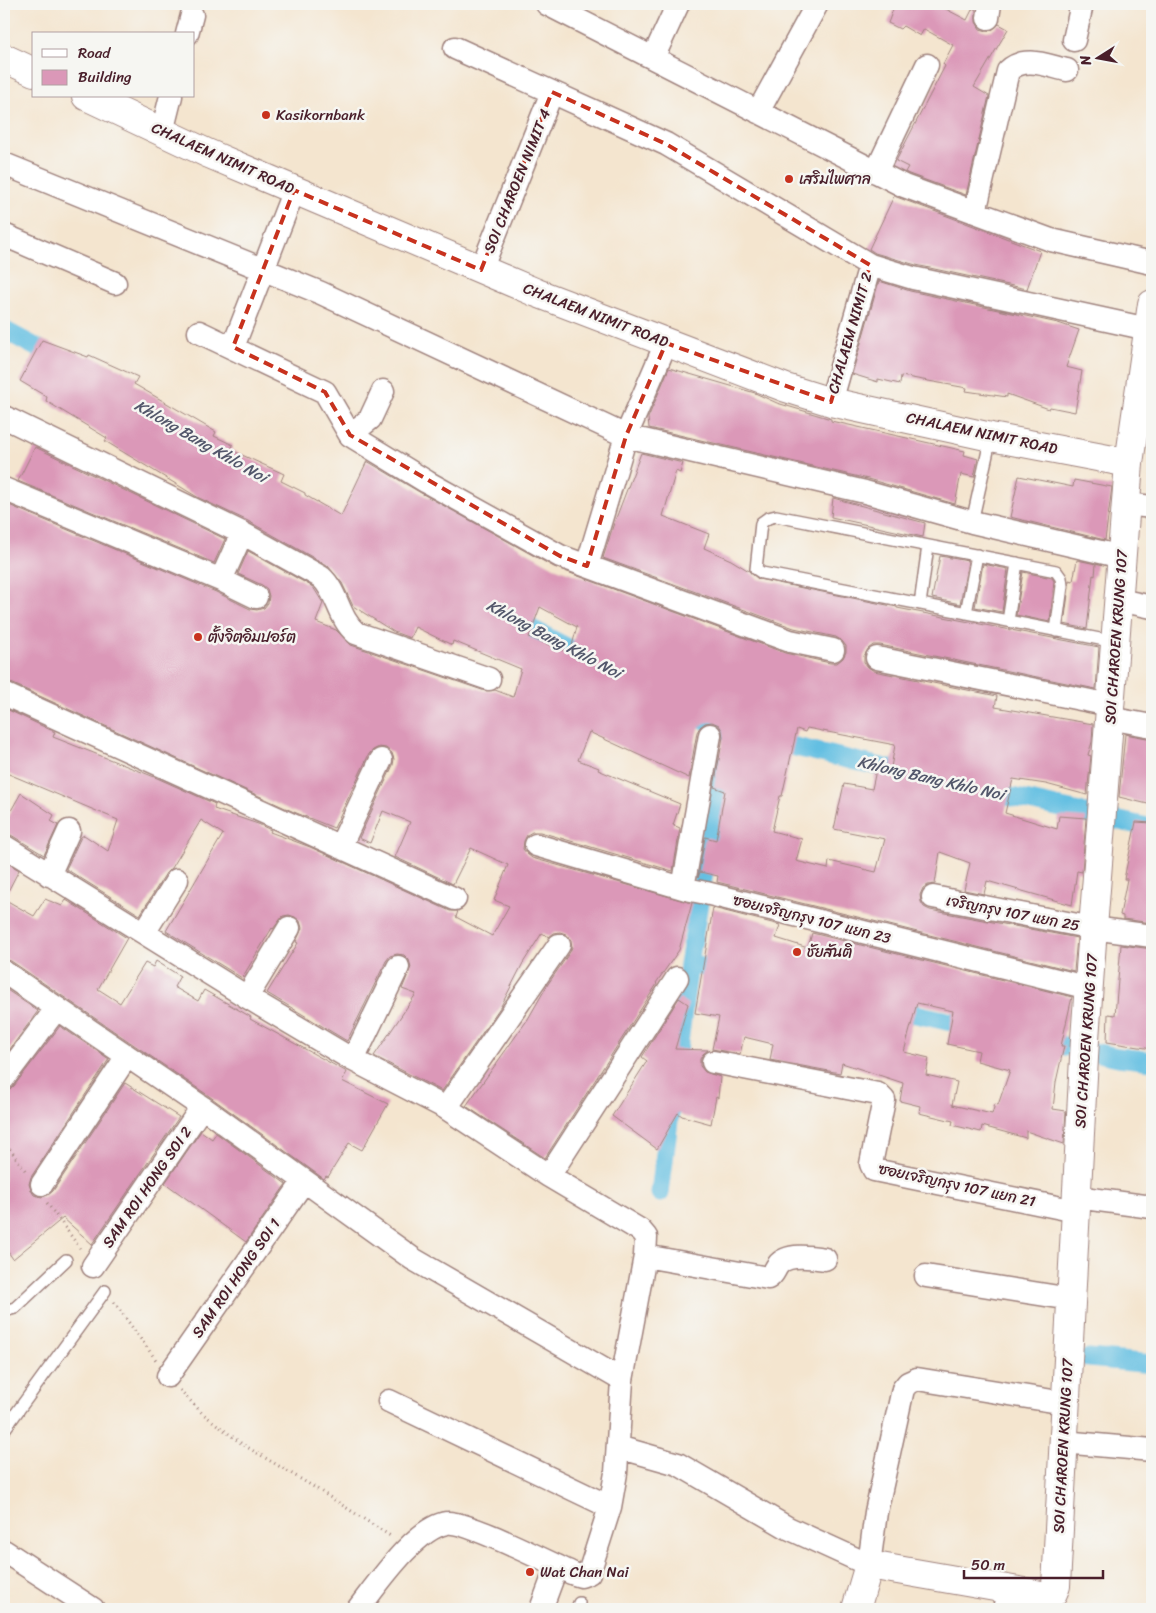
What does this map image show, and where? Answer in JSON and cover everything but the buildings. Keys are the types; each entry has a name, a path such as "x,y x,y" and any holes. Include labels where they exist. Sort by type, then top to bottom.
{"street":[{"path":"547,4 904,186 1051,240 1152,263"},
{"path":"653,58 678,4"},
{"path":"758,112 817,4"},
{"path":"1074,40 1082,4"},
{"path":"455,48 666,144 870,264 913,278 1151,317"},
{"path":"4,58 32,71"},
{"path":"975,212 1008,71 1013,66 1024,61 1067,70"},
{"path":"876,172 927,65"},
{"name":"SOI CHAROEN NIMIT 4","path":"481,270 552,92"},
{"name":"CHALAEM NIMIT ROAD","path":"90,98 294,190 538,294 786,388 831,402 991,436 1129,462"},
{"path":"162,132 170,98"},
{"path":"4,164 321,294 626,436 865,492 972,522 1122,558"},
{"path":"233,347 294,190"},
{"path":"4,235 116,282"},
{"name":"CHALAEM NIMIT 2","path":"831,402 870,264"},
{"name":"SOI CHAROEN KRUNG 107","path":"618,1448 678,1464 788,1528 868,1565 1006,1599 1047,1596 1053,1593 1056,1586 1084,1047 1118,600 1122,558 1139,505 1129,462 1140,420 1151,317"},
{"path":"199,332 325,392 350,435 427,482 560,556 790,641 833,650"},
{"path":"587,566 626,436 666,343"},
{"path":"350,435 370,419 383,391"},
{"path":"4,418 242,533 321,577 329,585 344,620 356,633 489,679"},
{"path":"4,489 221,580 256,597"},
{"path":"221,580 242,533"},
{"path":"1118,600 1152,607"},
{"path":"877,658 1110,712 1152,726"},
{"path":"4,694 455,899"},
{"path":"692,890 710,735"},
{"path":"340,847 381,760"},
{"path":"49,875 69,831"},
{"name":"ซอยเจริญกรุง 107 แยก 23","path":"536,845 692,890 1089,988"},
{"path":"4,846 247,997 353,1060 446,1108 549,1176 640,1230 646,1238 645,1256 622,1380 618,1448 610,1507 589,1573 581,1576 470,1527 447,1522 433,1528 407,1547 358,1609"},
{"path":"144,932 177,880"},
{"name":"เจริญกรุง 107 แยก 25","path":"933,897 1093,928 1152,936"},
{"path":"247,997 289,928"},
{"path":"446,1108 559,945"},
{"path":"353,1060 398,967"},
{"path":"4,972 202,1107 413,1259 622,1380"},
{"path":"549,1176 677,978"},
{"path":"4,1078 57,1008"},
{"path":"42,1184 127,1056"},
{"name":"ซอยเจริญกรุง 107 แยก 21","path":"713,1062 878,1094 884,1100 871,1164 874,1170 1076,1204"},
{"name":"SAM ROI HONG SOI 2","path":"92,1266 202,1107"},
{"name":"SAM ROI HONG SOI 1","path":"168,1376 304,1180"},
{"path":"1076,1204 1152,1207"},
{"path":"645,1256 768,1278 772,1276 781,1261 815,1257 825,1259"},
{"path":"926,1276 1071,1299"},
{"path":"856,1609 868,1565 876,1512 903,1389 908,1382 917,1379 1065,1403"},
{"path":"389,1402 610,1507"},
{"path":"1063,1442 1152,1450"},
{"path":"4,1551 93,1609"},
{"path":"541,1609 557,1566"}],"lane":[{"path":"972,522 991,436"},
{"path":"1056,631 1062,586 1061,578 1056,571 776,516 768,518 761,523 756,570 762,573 1056,631 1115,642"},
{"path":"920,604 928,546"},
{"path":"966,613 977,556"},
{"path":"1008,621 1017,563"},
{"path":"4,1311 15,1308 66,1260"},
{"path":"8,1426 105,1290"},
{"path":"4,1412 8,1426"}],"highlighted area":[{"path":"552,92 666,144 870,265 831,402 666,343 626,436 587,566 560,556 350,435 325,392 233,347 294,190 481,270"}],"waterway":[{"name":"Khlong Bang Khlo Noi","path":"4,330 60,360"},
{"name":"Khlong Bang Khlo Noi","path":"509,617 593,661"},
{"name":"Khlong Bang Khlo Noi","path":"689,711 727,731 916,775"},
{"path":"675,1075 689,964 722,764"},
{"name":"Khlong Bang Khlo Noi","path":"984,791 1152,828"},
{"path":"689,964 728,972"},
{"path":"889,1008 974,1027"},
{"path":"1035,1040 1118,1057 1152,1061"},
{"path":"660,1193 671,1105"},
{"path":"1089,1358 1152,1364"}],"place":[{"name":"Kasikornbank","path":"266,115"},
{"name":"เสริมไพศาล","path":"789,179"},
{"name":"ตั้งจิตอิมปอร์ต","path":"198,637"},
{"name":"ชัยสันติ","path":"797,952"},
{"name":"Wat Chan Nai","path":"530,1572"}]}
